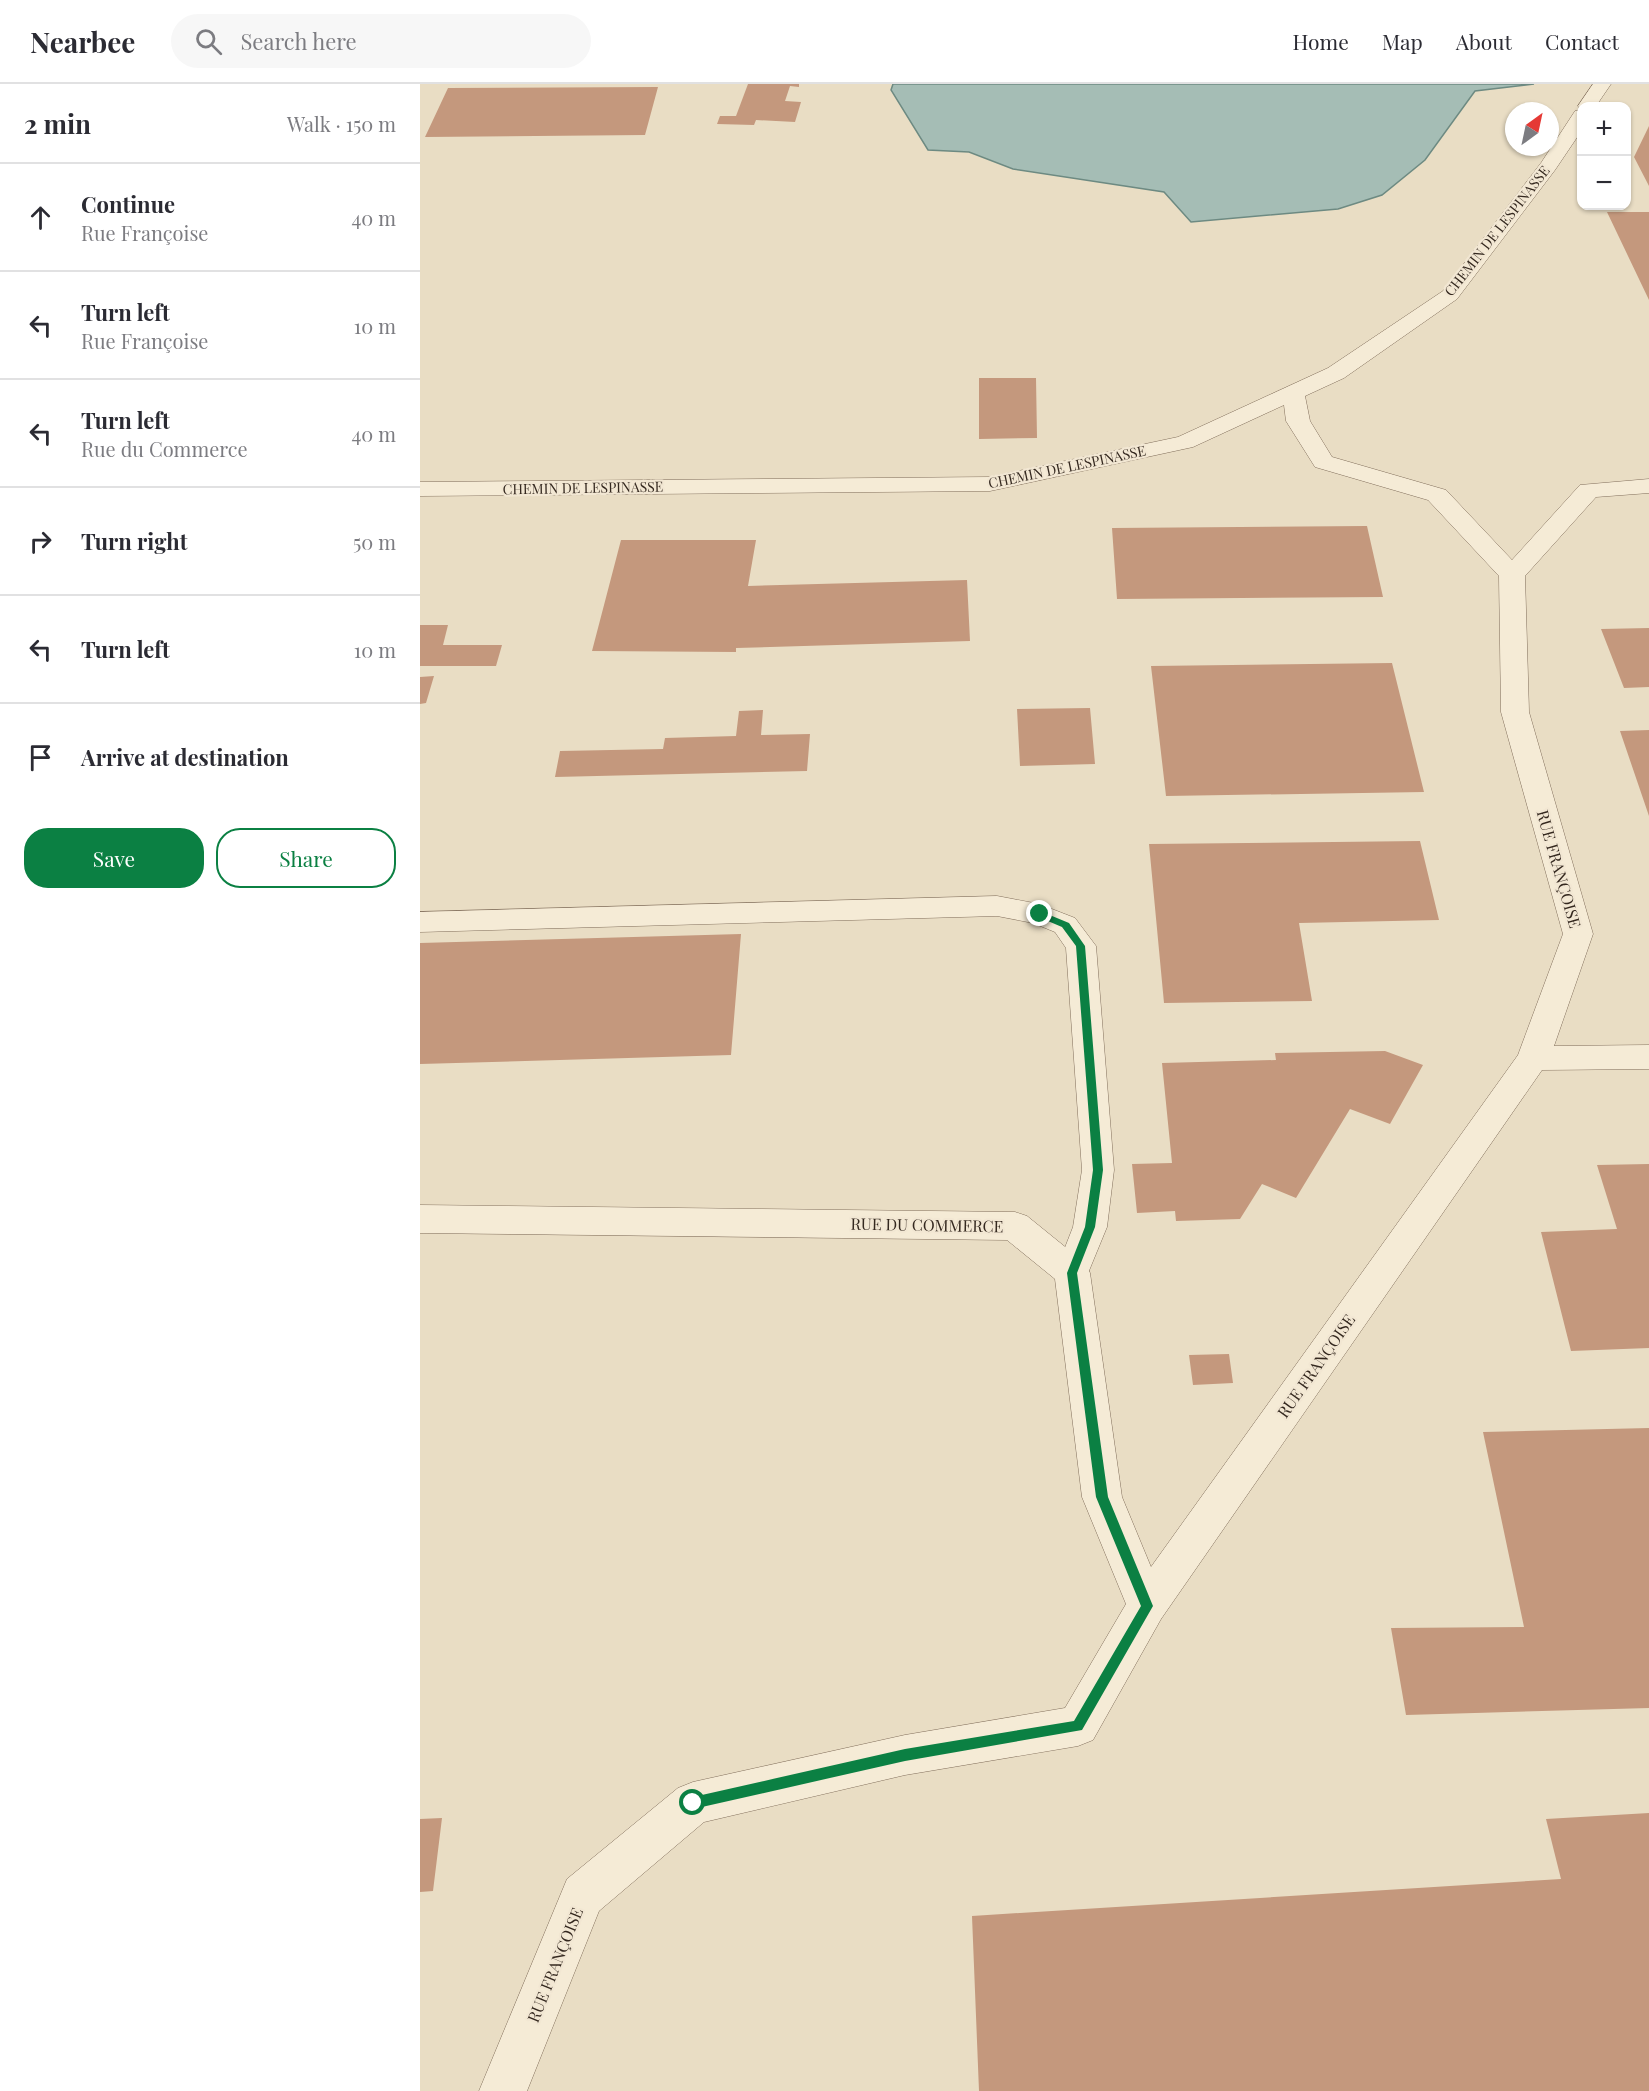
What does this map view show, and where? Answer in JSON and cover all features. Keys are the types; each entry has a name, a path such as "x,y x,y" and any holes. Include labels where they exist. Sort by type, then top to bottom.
{"street":[{"path":"1590,102 1602,84"},
{"name":"CHEMIN DE LESPINASSE","path":"420,489 990,484 1185,442 1336,373 1450,295 1548,166 1577,121"},
{"path":"1293,394 1298,422 1323,462 1437,495 1512,575 1589,490 1649,486"},
{"name":"RUE FRANÇOISE","path":"503,2091 583,1895 693,1803 905,1755 1078,1726 1147,1606 1533,1058 1578,934 1515,712 1512,575"},
{"path":"1533,1058 1649,1057"},
{"name":"RUE DU COMMERCE","path":"420,1218 1015,1226 1072,1273"},
{"path":"1072,1273 1102,1497 1147,1606"}],"lane":[{"path":"420,922 997,906 1040,914 1065,925 1081,946 1098,1170 1090,1227 1072,1273"}],"water":[{"path":"893,84 1534,84 1475,91 1425,160 1382,195 1338,209 1191,222 1164,192 1013,169 969,152 928,150 891,90"}],"building":[{"path":"748,84 799,84 799,87 790,86 785,101 801,102 795,122 756,120 754,125 717,124 720,116 736,116"},
{"path":"658,87 645,135 425,137 448,88"},
{"path":"1649,126 1649,186 1634,157"},
{"path":"1607,212 1649,212 1649,300"},
{"path":"979,378 1036,378 1037,438 979,439"},
{"path":"1367,526 1383,597 1117,599 1112,528"},
{"path":"621,540 756,540 748,586 967,580 970,641 736,648 736,652 592,651"},
{"path":"420,625 448,625 443,645 502,645 496,666 420,666"},
{"path":"1649,628 1649,687 1624,688 1601,629"},
{"path":"1392,663 1424,792 1166,796 1151,666"},
{"path":"434,676 426,703 420,704 420,677"},
{"path":"1090,708 1095,764 1020,766 1017,709"},
{"path":"763,710 761,735 810,734 807,771 555,777 560,751 663,749 665,738 736,736 739,711"},
{"path":"1649,730 1649,816 1620,731"},
{"path":"1420,841 1439,920 1299,923 1312,1001 1164,1003 1149,844"},
{"path":"741,934 731,1055 420,1064 420,943"},
{"path":"1385,1051 1423,1065 1390,1124 1350,1109 1296,1198 1262,1184 1240,1219 1176,1221 1175,1211 1137,1213 1132,1164 1172,1163 1162,1063 1276,1060 1275,1053"},
{"path":"1649,1164 1649,1348 1571,1351 1541,1232 1617,1229 1597,1165"},
{"path":"1229,1354 1233,1383 1193,1385 1189,1355"},
{"path":"1649,1428 1649,1708 1406,1715 1391,1628 1524,1627 1483,1432"},
{"path":"1649,1813 1649,2091 979,2091 972,1916 1561,1879 1546,1819"},
{"path":"442,1818 433,1891 420,1892 420,1819"}],"route":[{"path":"693,1803 905,1755 1078,1726 1147,1606 1102,1497 1072,1273 1090,1227 1098,1170 1081,946 1065,925 1040,914"}]}
